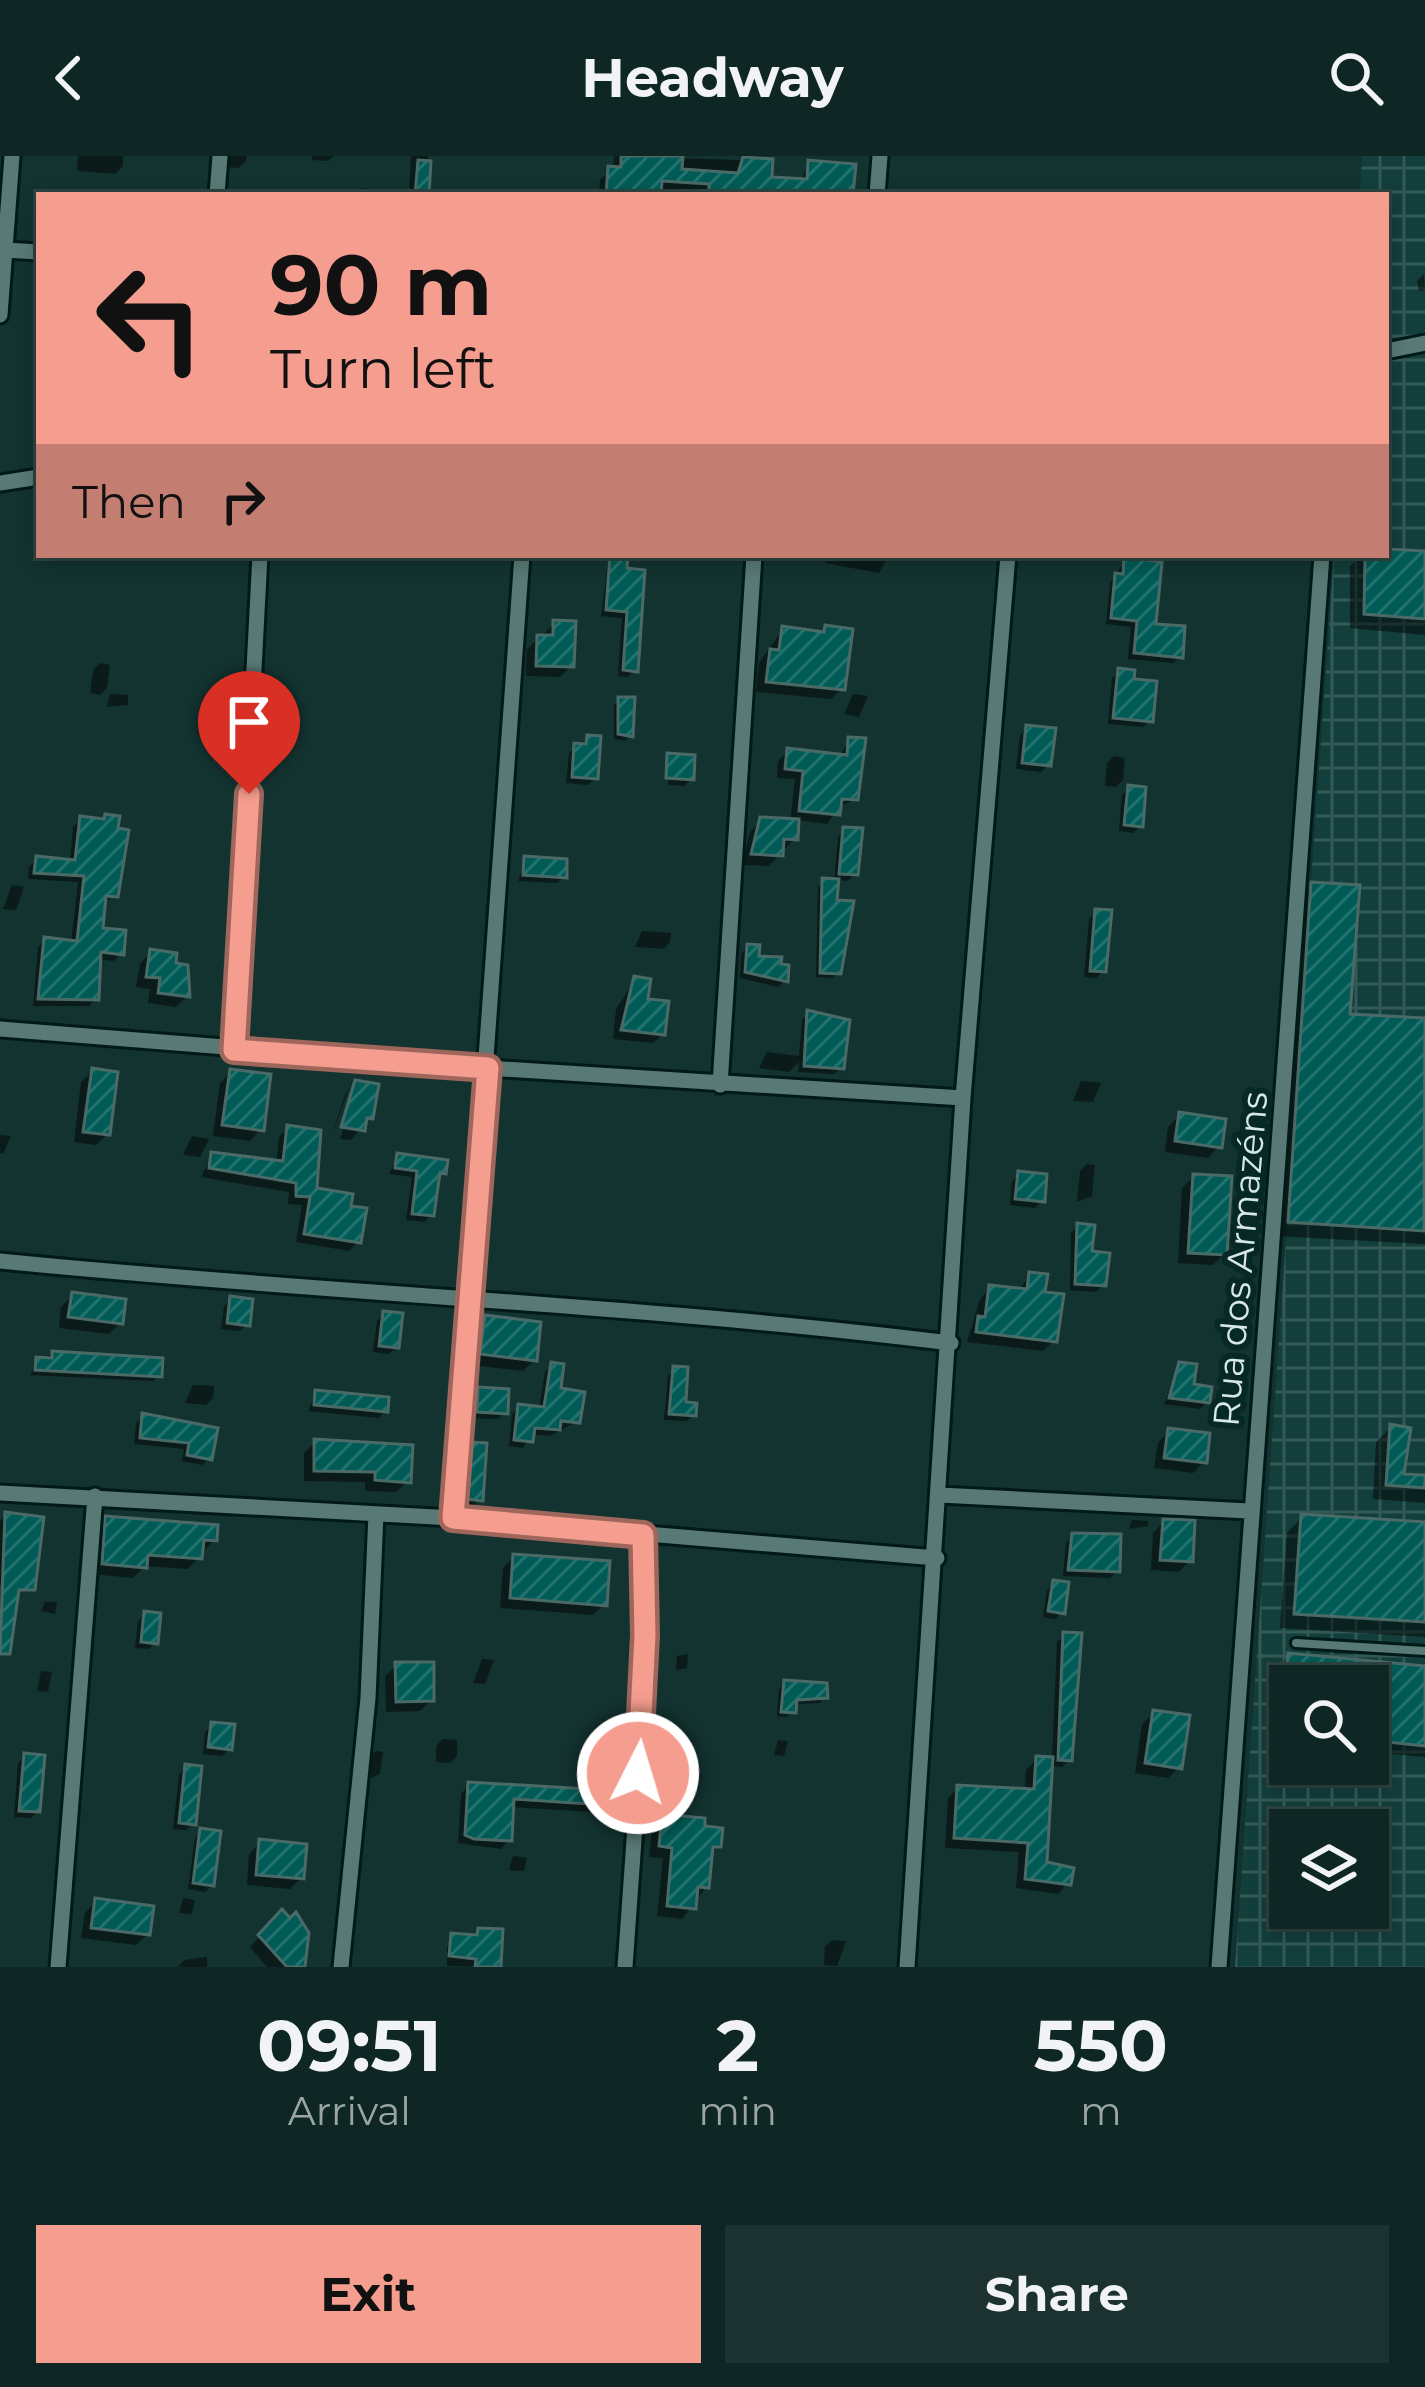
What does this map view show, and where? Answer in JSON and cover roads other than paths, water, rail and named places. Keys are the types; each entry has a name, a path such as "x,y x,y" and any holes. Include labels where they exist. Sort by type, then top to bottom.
{"street":[{"path":"0,315 12,156"},
{"path":"217,192 220,156"},
{"path":"877,192 880,156"},
{"path":"4,250 36,252"},
{"path":"1389,350 1425,343"},
{"path":"0,482 36,477"},
{"path":"234,1050 260,558"},
{"path":"453,1518 521,558"},
{"path":"720,1085 754,558"},
{"path":"908,1967 963,1098 1008,558"},
{"name":"Rua dos Armazéns","path":"1219,1967 1322,558"},
{"path":"0,1028 234,1050 963,1098"},
{"path":"0,1261 951,1343"},
{"path":"0,1492 453,1518 937,1558"},
{"path":"940,1495 1249,1511"},
{"path":"58,1967 94,1496"},
{"path":"340,1967 368,1698 376,1514"},
{"path":"625,1967 643,1713 643,1535"}],"lane":[{"path":"1296,1643 1425,1651"}]}
